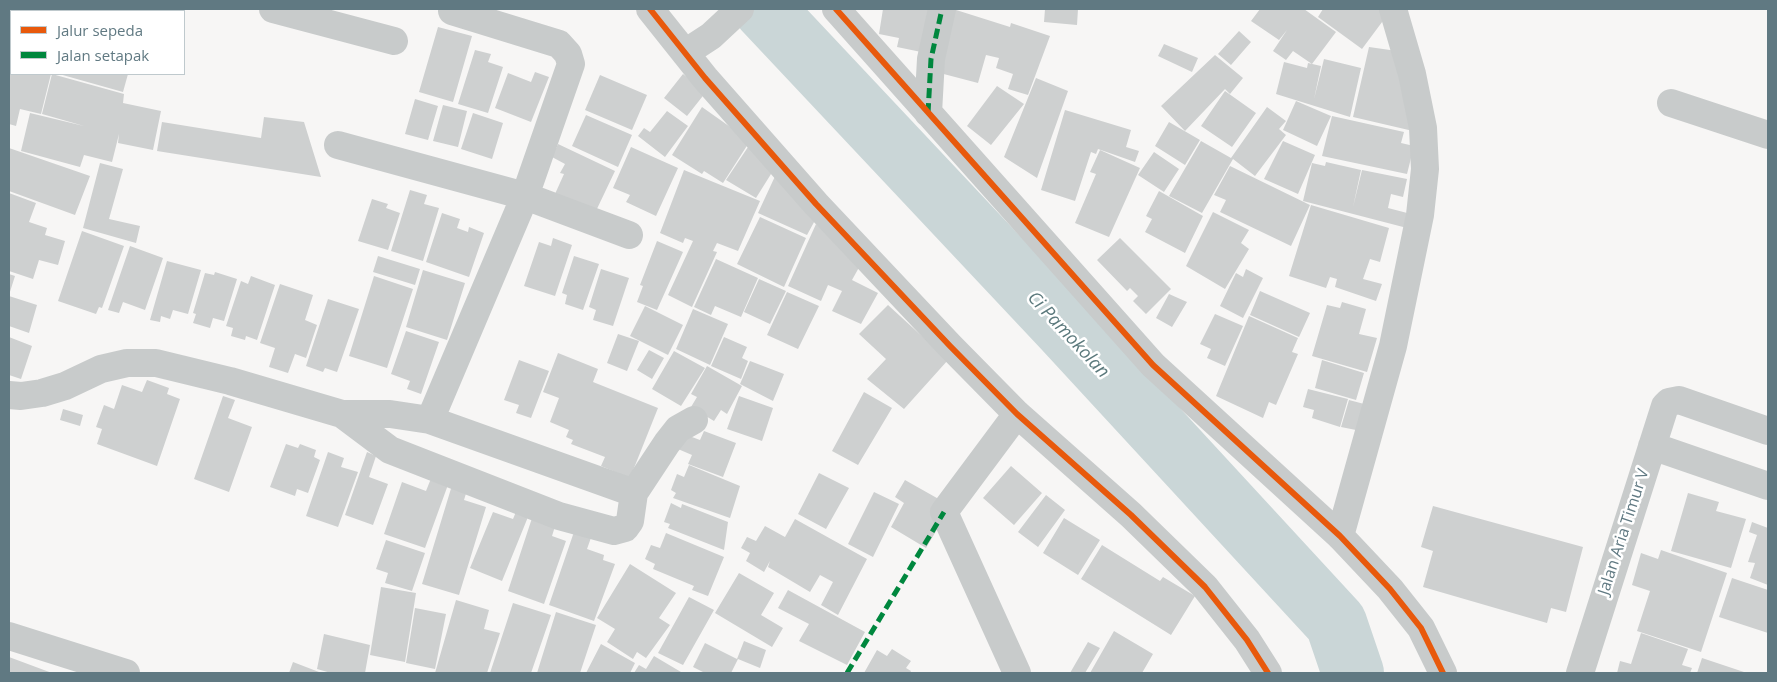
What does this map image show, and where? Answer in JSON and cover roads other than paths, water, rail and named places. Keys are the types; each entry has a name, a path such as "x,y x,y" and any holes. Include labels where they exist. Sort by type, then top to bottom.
{"street":[{"path":"274,9 394,41"},
{"path":"650,9 684,53 816,204 1017,414 1131,515 1205,587 1247,640 1268,673"},
{"path":"684,53 711,36 740,9"},
{"path":"836,9 1153,365 1340,536 1390,589 1421,628 1443,673"},
{"path":"928,114 931,59 942,9"},
{"path":"1340,536 1394,346 1420,215 1425,169 1423,128 1412,74 1393,9"},
{"path":"430,420 525,196 571,64 568,54 559,44 452,10"},
{"path":"1670,104 1768,135"},
{"path":"338,145 525,196 629,235"},
{"path":"9,395 21,396 42,393 65,386 101,369 118,365 156,363 230,381 342,414 390,414 430,420 634,493"},
{"name":"Jalan Aria Timur V","path":"1580,673 1665,406 1669,402 1679,400 1768,431"},
{"path":"342,414 390,450 559,516 614,531 625,528 632,512 634,493 678,429 694,420"},
{"path":"1016,673 944,512 1017,414"},
{"path":"1652,446 1768,486"},
{"path":"9,636 126,673"}],"waterway":[{"name":"Ci Pamokolan","path":"764,9 1063,327 1336,623 1353,673"}]}
